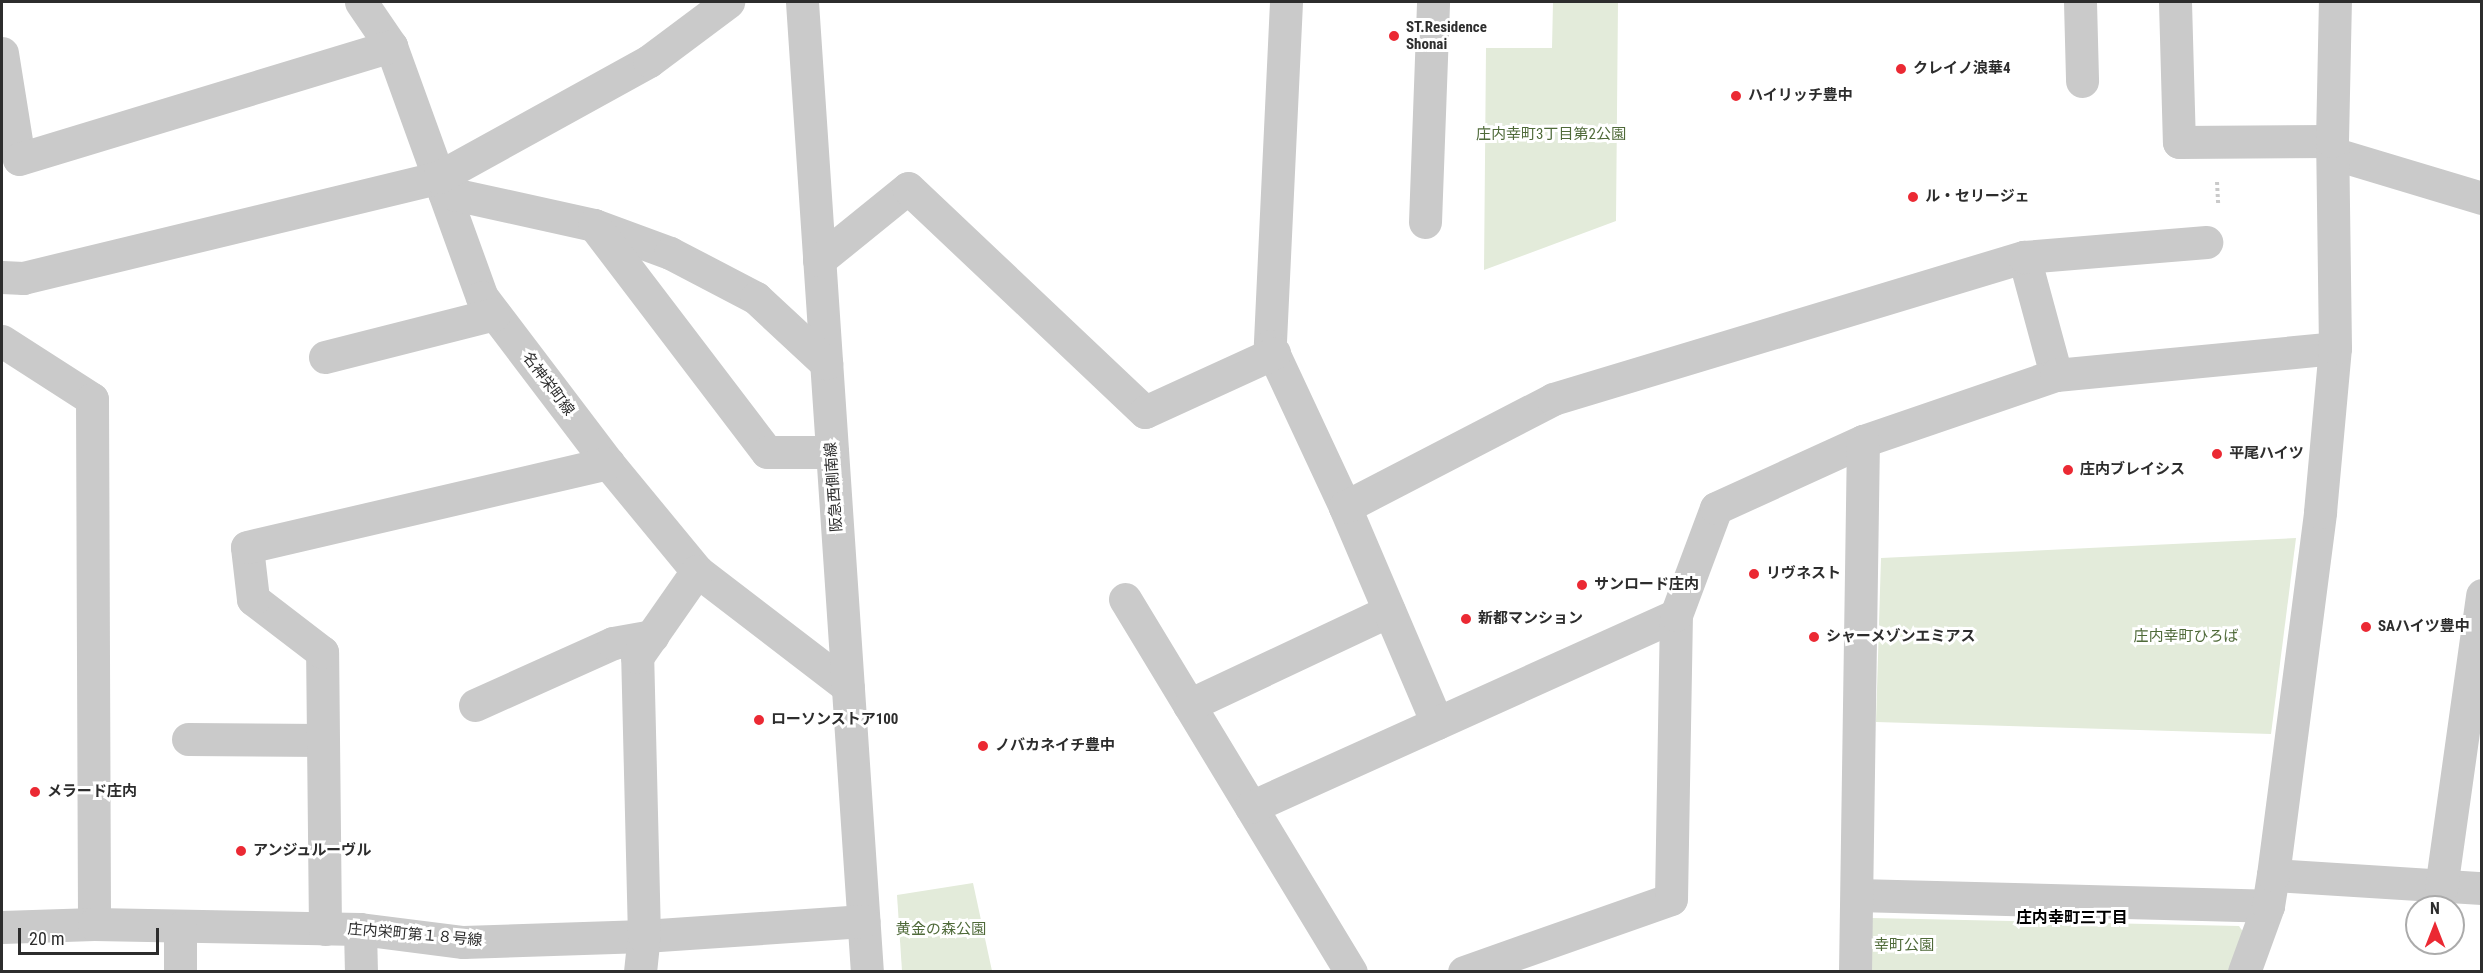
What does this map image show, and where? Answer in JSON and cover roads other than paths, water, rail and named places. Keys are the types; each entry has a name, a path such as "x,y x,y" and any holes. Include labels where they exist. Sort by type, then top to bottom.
{"street":[{"name":"名神栄町線","path":"361,2 391,45 482,297 608,463 697,571 848,687"},
{"path":"2,277 23,278 441,184 649,61 728,2"},
{"name":"阪急西側南線","path":"802,2 867,972"},
{"path":"1286,2 1270,346 1345,507 1437,723"},
{"path":"1425,222 1433,2"},
{"path":"2080,2 2082,81"},
{"path":"2175,2 2179,142 2332,147 2481,198"},
{"path":"2244,972 2270,890 2320,512 2335,348 2332,147 2336,2"},
{"path":"2,53 10,162 391,45"},
{"path":"441,184 594,225 670,253 756,298 826,363"},
{"path":"819,260 908,188 1146,412 1274,353"},
{"path":"594,225 768,452 832,452"},
{"path":"1345,507 1553,399 2024,257 2206,242"},
{"path":"2024,257 2056,375"},
{"path":"325,357 495,314"},
{"path":"2,340 92,399 94,924"},
{"path":"1464,972 1671,899 1676,615 1716,508 1863,441 2056,375 2335,348"},
{"path":"1855,972 1863,441"},
{"path":"325,929 322,652 253,598 247,548 608,463"},
{"path":"640,972 644,936 637,657 697,571"},
{"path":"2441,888 2481,595"},
{"path":"1125,598 1351,972"},
{"path":"1189,705 1389,611"},
{"path":"1251,807 1676,615"},
{"path":"475,705 613,642 652,636"},
{"path":"189,739 323,740"},
{"path":"1857,895 2481,888"},
{"name":"庄内栄町第１８号線","path":"2,927 94,924 180,928 360,929 463,942 644,936 863,921"},
{"path":"180,928 180,972"},
{"path":"360,929 361,972"}],"place":[{"name":"ST.Residence Shonai","path":"1394,36"},
{"name":"クレイノ浪華4","path":"1901,69"},
{"name":"ハイリッチ豊中","path":"1736,96"},
{"name":"ル・セリージェ","path":"1913,197"},
{"name":"平尾ハイツ","path":"2217,454"},
{"name":"庄内ブレイシス","path":"2068,470"},
{"name":"リヴネスト","path":"1754,574"},
{"name":"サンロード庄内","path":"1582,585"},
{"name":"新都マンション","path":"1466,619"},
{"name":"SAハイツ豊中","path":"2366,627"},
{"name":"シャーメゾンエミアス","path":"1814,637"},
{"name":"ローソンストア100","path":"759,720"},
{"name":"ノバカネイチ豊中","path":"983,746"},
{"name":"メラード庄内","path":"35,792"},
{"name":"アンジュルーヴル","path":"241,851"}],"district":[{"name":"庄内幸町三丁目","path":"2072,918"}],"park label":[{"name":"庄内幸町3丁目第2公園","path":"1551,135"},
{"name":"庄内幸町ひろば","path":"2186,637"},
{"name":"黄金の森公園","path":"941,930"},
{"name":"幸町公園","path":"1904,946"}]}
